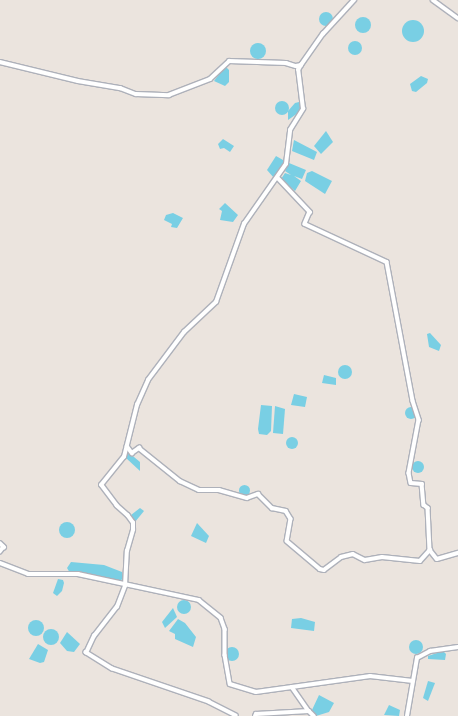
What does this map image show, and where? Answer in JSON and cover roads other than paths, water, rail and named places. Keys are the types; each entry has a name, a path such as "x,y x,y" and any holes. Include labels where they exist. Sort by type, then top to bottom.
{"street":[{"path":"236,716 208,702 112,669 86,653 94,636 117,607 126,586 127,551 133,524 101,485 124,457 137,405 148,380 184,332 216,302 244,224 278,178 288,160 290,130 303,109 298,70 323,34 354,0"},
{"path":"433,0 458,18"},
{"path":"0,62 78,81 120,88 136,94 169,94 210,79 229,61 286,63 296,66 301,65"},
{"path":"278,178 310,212 305,224 364,253 382,258 387,262 413,401 419,420 409,473 411,483 422,484 424,505 428,508 430,550 437,559 458,553"},
{"path":"127,446 132,453 139,448 180,480 199,490 219,490 247,498 258,494 272,508 286,511 291,519 288,541 320,569 324,570 341,558 354,554 365,560 382,557 420,561 430,550"},
{"path":"0,543 4,547 0,552"},
{"path":"0,563 28,574 78,574 126,586 200,600 221,618 225,629 225,656 230,684 256,692 370,676 413,681"},
{"path":"407,716 417,658 430,652 458,647"},
{"path":"292,687 314,716"},
{"path":"255,716 256,714 309,711"}],"water":[{"path":"323,12 329,12 333,16 333,22 329,26 323,26 319,22 319,16"},
{"path":"363,17 370,22 371,25 366,32 363,33 356,28 355,25 360,18"},
{"path":"413,20 421,23 424,31 421,39 413,42 405,39 402,31 405,23"},
{"path":"355,41 360,43 362,48 360,53 355,55 350,53 348,48 350,43"},
{"path":"255,43 261,43 266,48 264,57 261,59 255,59 250,54 250,48"},
{"path":"225,66 229,70 229,82 225,86 214,81"},
{"path":"421,76 428,79 427,83 416,92 412,91 410,84"},
{"path":"282,101 287,103 289,108 287,113 282,115 277,113 275,108 277,103"},
{"path":"299,102 302,105 298,113 288,120 288,111 295,103"},
{"path":"326,131 333,142 321,154 314,146"},
{"path":"223,139 234,146 230,152 224,148 220,149 218,144"},
{"path":"294,140 317,152 314,160 292,151"},
{"path":"276,156 283,160 283,165 274,178 267,170"},
{"path":"289,163 306,170 302,179 294,176 301,181 295,191 281,179 285,173 291,175 285,171"},
{"path":"312,171 332,181 325,194 305,181 307,173"},
{"path":"225,203 238,215 233,222 220,220 222,211 219,209"},
{"path":"173,213 183,218 177,228 171,227 172,224 164,220 166,215"},
{"path":"430,333 441,345 439,351 429,347 427,334"},
{"path":"342,365 348,365 352,369 352,375 348,379 342,379 338,375 338,369"},
{"path":"324,375 336,378 336,385 322,383"},
{"path":"294,394 307,397 305,407 291,405"},
{"path":"261,405 272,406 271,431 267,435 259,434 258,429"},
{"path":"275,406 285,409 283,434 273,433"},
{"path":"411,407 415,409 417,413 415,417 411,419 407,417 405,413 407,409"},
{"path":"292,437 296,439 298,443 296,447 292,449 288,447 286,443 288,439"},
{"path":"128,452 140,462 140,471 126,458"},
{"path":"418,461 422,463 424,467 422,471 418,473 414,471 412,467 414,463"},
{"path":"244,484 248,486 250,490 248,494 244,496 240,494 238,490 240,486"},
{"path":"140,508 144,511 135,522 131,515"},
{"path":"67,522 74,527 75,530 70,537 67,538 60,533 59,530 64,523"},
{"path":"197,523 209,536 206,543 191,536"},
{"path":"71,562 104,565 122,572 123,577 121,581 111,581 70,573 67,568"},
{"path":"58,579 63,580 64,583 62,591 57,596 53,593"},
{"path":"181,600 187,600 191,604 191,610 187,614 181,614 177,610 177,604"},
{"path":"173,608 177,617 165,628 162,622"},
{"path":"301,618 315,622 314,631 291,628 292,619"},
{"path":"178,619 185,623 196,637 193,647 175,639 175,634 169,631"},
{"path":"36,620 43,625 44,628 39,635 36,636 29,631 28,628 33,621"},
{"path":"48,629 54,629 59,634 57,643 54,645 48,645 43,640 43,634"},
{"path":"67,632 80,644 74,652 67,651 60,643"},
{"path":"416,640 421,642 423,647 421,652 416,654 411,652 409,647 411,642"},
{"path":"38,644 48,650 44,662 40,663 29,659"},
{"path":"229,647 235,647 239,651 239,657 235,661 229,661 225,657 225,651"},
{"path":"443,651 446,654 445,660 428,659 428,656"},
{"path":"428,681 435,683 428,701 423,698"},
{"path":"319,695 334,703 329,712 316,716 312,710"},
{"path":"389,705 400,710 399,716 384,715"}]}
